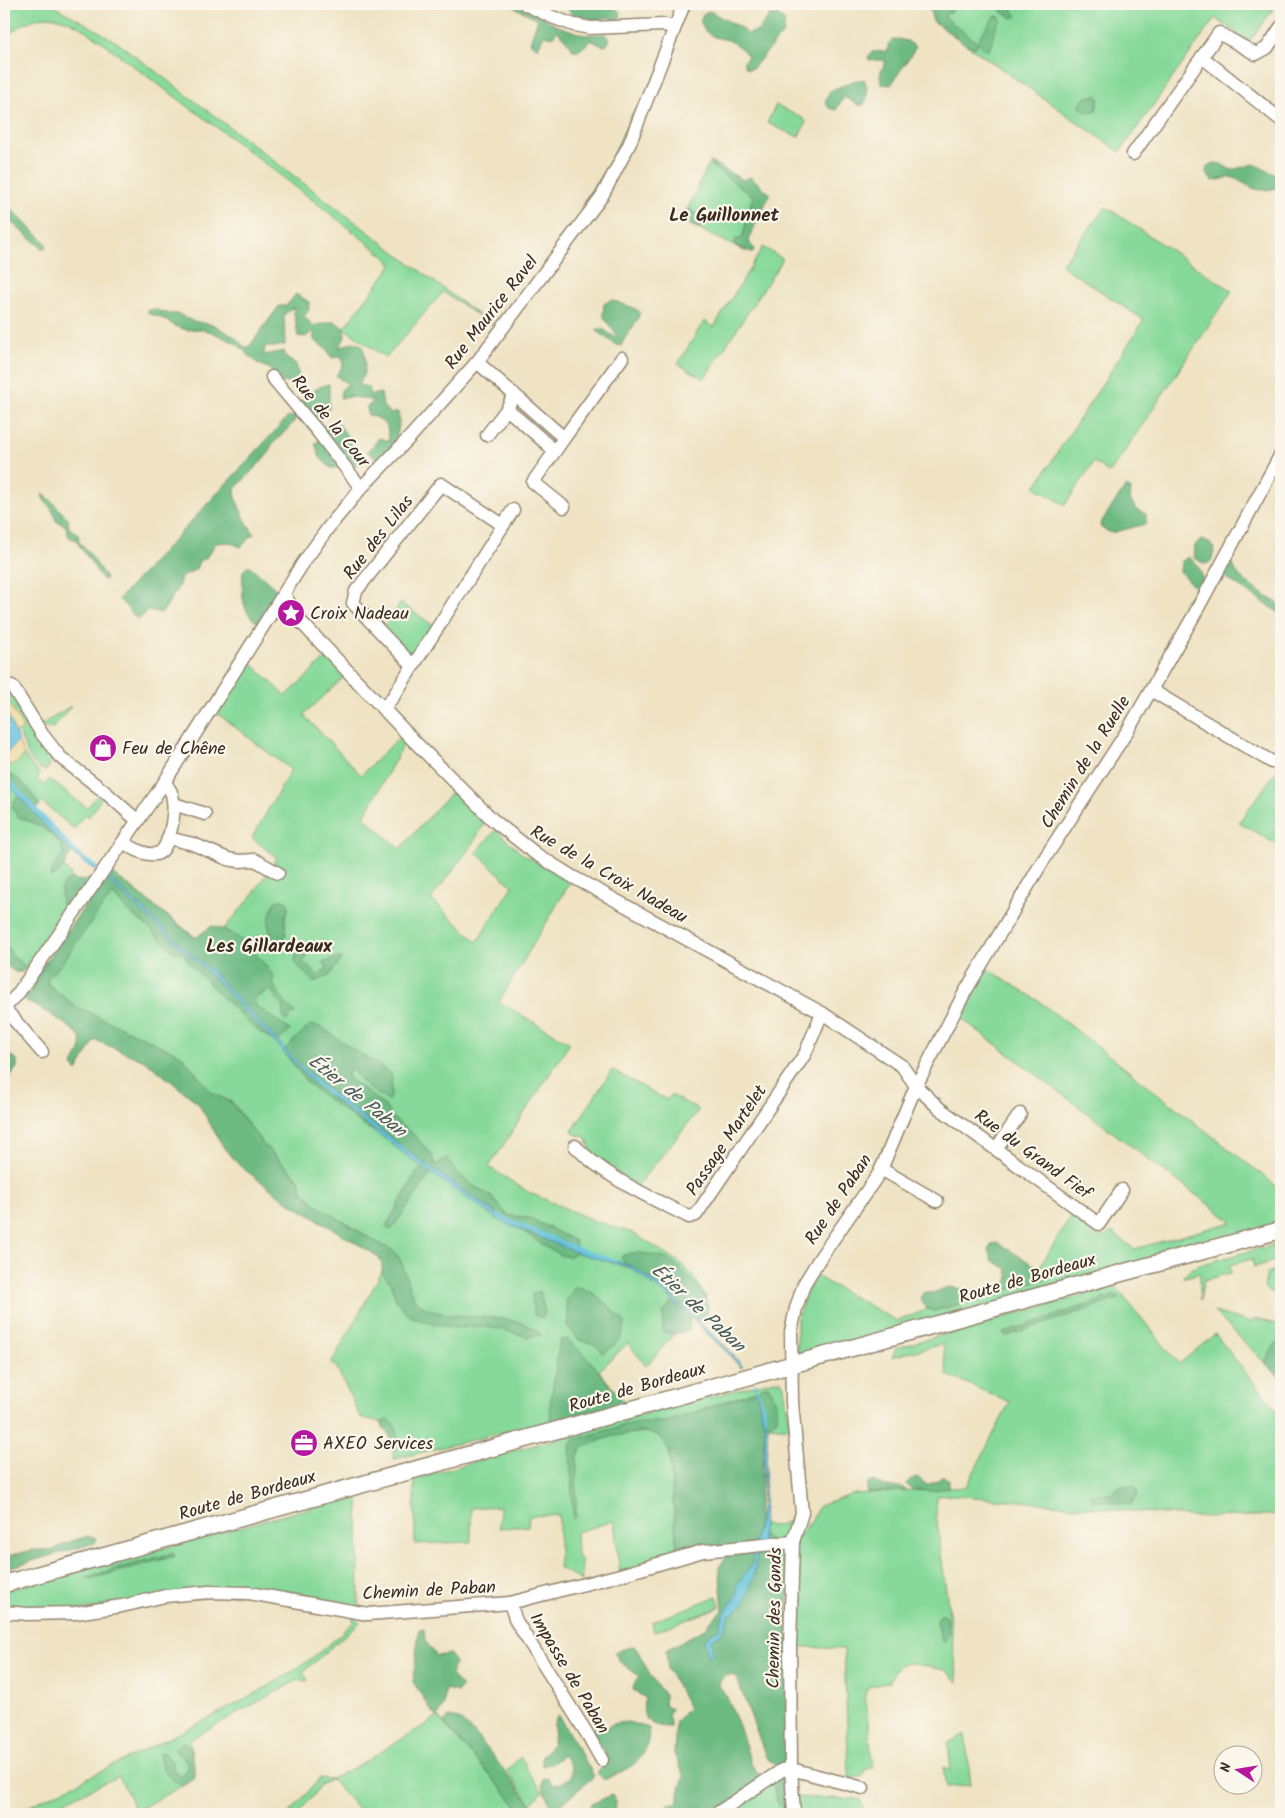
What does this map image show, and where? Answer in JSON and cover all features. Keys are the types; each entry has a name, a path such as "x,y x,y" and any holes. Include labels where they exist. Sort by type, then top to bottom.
{"main road":[{"name":"Route de Bordeaux","path":"4,1584 792,1364 1281,1230"}],"street":[{"path":"524,4 552,18 590,28 657,25 674,27"},
{"name":"Rue Maurice Ravel","path":"4,1008 17,995 164,783 328,528 361,488 478,362 602,196 616,172 632,136 684,4"},
{"path":"1133,154 1219,33 1256,54 1267,48 1281,27"},
{"path":"1202,57 1281,120"},
{"path":"564,507 533,482 622,358"},
{"path":"478,362 564,438"},
{"name":"Rue de la Cour","path":"272,377 319,432 361,488"},
{"path":"487,435 507,409 514,394"},
{"path":"507,409 555,451"},
{"name":"Chemin de la Ruelle","path":"916,1086 965,992 1040,864 1096,780 1193,617 1281,454"},
{"name":"Rue des Lilas","path":"413,666 353,603 356,592 441,484 504,525"},
{"path":"384,708 393,697 513,510"},
{"path":"284,594 300,621"},
{"path":"274,610 300,621"},
{"name":"Rue de la Croix Nadeau","path":"300,621 493,820 536,854 573,877 822,1013 902,1066 916,1086"},
{"path":"12,686 42,734 60,757 138,821"},
{"path":"1150,690 1272,762"},
{"path":"123,842 150,854 158,854 165,849 174,804 168,786 164,783"},
{"path":"174,804 204,814"},
{"path":"168,838 192,844 228,859 239,861 254,860 278,873"},
{"path":"4,1008 42,1052"},
{"name":"Passage Martelet","path":"576,1146 588,1159 637,1191 688,1217 696,1215 805,1054 822,1013"},
{"name":"Rue du Grand Fief","path":"916,1086 939,1108 1099,1224 1122,1190"},
{"name":"Rue de Paban","path":"792,1364 791,1332 804,1284 881,1169 916,1086"},
{"path":"996,1149 1020,1114"},
{"path":"881,1169 937,1201"},
{"name":"Chemin des Gonds","path":"792,1364 792,1402 802,1513 793,1542 789,1668 794,1814"},
{"name":"Chemin de Paban","path":"4,1612 28,1614 75,1613 122,1606 165,1596 209,1592 249,1593 368,1614 510,1603 704,1551 793,1542"},
{"name":"Impasse de Paban","path":"510,1603 516,1621 602,1760"},
{"path":"716,1814 782,1770 791,1769 863,1788"}],"green space":[{"path":"4,4 54,4 55,7 118,43 489,323 443,292 386,358 344,328 392,265 385,257 262,162 78,26 58,18 43,17 22,25 4,39"},
{"path":"508,4 525,4 555,25 584,35 605,34 610,40 606,46 591,40 579,51 573,50 557,30 553,37 544,35 538,48 530,42 538,19"},
{"path":"564,4 586,4 608,9 614,7 620,12 621,18 615,21 608,17 594,20 573,15"},
{"path":"931,4 951,4 954,6 952,12 946,13 945,17 974,40 977,44 976,47 968,46 933,21 929,7"},
{"path":"942,4 1277,4 1249,42 1215,18 1120,152 933,21"},
{"path":"992,4 1008,4 1013,6 1013,11 1017,16 1012,18 1004,14 1000,9 993,7"},
{"path":"709,11 741,28 747,34 758,31 769,16 778,15 785,21 783,33 753,68 747,69 743,63 748,56 742,49 729,40 714,37 705,31 700,21 703,14"},
{"path":"999,16 1001,20 996,27 990,48 987,50 977,42 994,17"},
{"path":"892,40 907,41 916,47 891,85 882,84 880,78 886,62 883,60 869,60 868,57 872,52 888,51 888,44"},
{"path":"864,79 867,98 864,104 860,106 844,97 836,110 829,108 825,102 830,91 853,81"},
{"path":"1097,95 1099,100 1096,110 1093,112 1085,111 1080,107 1083,99"},
{"path":"776,105 804,119 806,123 798,137 767,123"},
{"path":"636,110 626,142 591,204 586,205 585,200 609,164 633,112"},
{"path":"710,162 713,163 711,166 753,196 742,240 734,244 747,252 682,221 684,218 697,227 699,215 689,209 686,212"},
{"path":"713,163 743,180 751,177 770,194 749,238 750,244 754,248 753,253 734,244 736,239 742,239 753,196 711,166"},
{"path":"1214,163 1221,164 1231,170 1254,164 1280,177 1279,187 1259,190 1232,177 1213,181 1206,173 1207,167"},
{"path":"4,204 46,243 46,248 42,248 4,216"},
{"path":"1106,207 1232,291 1110,473 1094,462 1065,505 1035,487 1144,320 1061,265"},
{"path":"689,209 708,224 704,228 697,227 684,218"},
{"path":"763,247 783,259 704,379 678,364 704,321 714,327"},
{"path":"296,294 309,302 309,310 304,316 313,326 334,321 344,328 345,337 339,348 353,342 362,345 365,365 359,385 369,387 370,395 381,393 383,406 390,414 398,412 399,426 396,438 380,461 367,451 379,438 389,441 387,426 378,418 368,415 367,407 374,401 354,397 340,398 341,390 348,384 336,376 343,365 342,356 332,358 327,350 314,340 314,331 305,337 298,336 293,307 284,315 285,345 265,346 264,355 284,351 287,359 296,364 299,378 293,383 282,382 268,368 257,363 237,344 212,332 199,329 187,330 177,327 160,317 149,314 147,311 153,309 170,314 178,314 192,321 214,325 235,337 245,347 249,347 279,306 286,306"},
{"path":"611,300 640,312 621,346 616,345 598,332 597,329 603,329 616,338 617,336 603,316 604,304"},
{"path":"329,384 329,409 319,411 319,424 325,427 335,419 352,446 357,465 331,468 320,458 315,443 320,440 301,420 295,417 294,422 271,446 269,453 235,489 235,495 244,518 254,534 241,547 228,542 216,543 206,558 199,561 196,569 181,577 178,588 162,613 149,610 138,620 119,599 289,416 294,417 294,409 299,401 318,388"},
{"path":"1126,486 1131,489 1130,499 1136,510 1146,514 1146,524 1111,533 1101,528 1100,524"},
{"path":"42,494 68,518 69,528 78,534 79,542 88,551 106,578 105,580 102,579 76,540 69,537 66,526 56,521"},
{"path":"1201,540 1209,542 1215,548 1211,562 1205,564 1194,558 1195,545"},
{"path":"1188,557 1200,569 1202,582 1197,594 1186,606 1184,602 1196,589 1180,572 1181,562"},
{"path":"1231,562 1240,576 1259,592 1281,605 1281,614 1223,576 1225,568"},
{"path":"249,565 278,591 258,623 248,613 243,600 243,571"},
{"path":"401,603 434,626 415,652 405,651 382,629"},
{"path":"328,656 345,676 304,715 361,775 403,734 407,738 364,817 400,849 455,788 485,819 470,848 431,899 477,942 512,886 476,852 496,830 521,853 571,881 499,1002 570,1043 489,1167 530,1193 595,1221 633,1233 680,1263 694,1277 706,1298 690,1315 662,1288 634,1267 580,1249 501,1217 413,1157 315,1083 284,1050 283,1052 315,1085 425,1169 502,1222 578,1253 631,1268 665,1294 689,1317 646,1366 628,1343 599,1371 625,1403 394,1459 388,1424 360,1417 336,1366 331,1364 389,1259 384,1247 318,1206 303,1192 299,1179 262,1143 232,1102 212,1094 181,1055 113,1024 102,1027 36,975 105,878 210,974 281,1049 213,975 106,875 112,873 208,947 252,896 277,858 252,838 291,770 218,714 251,663 286,696"},
{"path":"6,687 52,761 46,771 40,769 32,761 26,749 19,732 22,730 4,693"},
{"path":"71,706 54,727 47,729 41,725"},
{"path":"6,753 8,765 16,764 24,755 40,773 37,780 45,785 49,779 87,808 97,795 101,799 89,817 85,814 74,829 42,802 36,809 12,783 4,779 4,754"},
{"path":"1281,765 1281,847 1239,822"},
{"path":"4,773 17,778 28,788 39,805 36,809 12,783 4,779"},
{"path":"4,784 11,788 71,847 61,863 76,882 92,879 28,969 13,957 4,956"},
{"path":"18,795 71,851 64,866 53,877 50,876 51,871 63,855 62,846 51,834 36,824 18,817 12,806"},
{"path":"112,873 195,938 212,926 231,933 240,939 262,961 274,977 273,984 286,1004 295,1012 286,1021 283,1017 283,1008 270,989 254,999 256,1006 290,1030 277,1043 261,1033 239,1014 190,964 183,953 173,951 113,895 59,967 48,977 48,984 73,1005 181,1055 212,1093 231,1102 262,1143 299,1180 303,1192 318,1206 392,1250 402,1265 412,1293 424,1307 453,1315 516,1321 530,1326 542,1335 528,1337 500,1329 479,1326 455,1328 425,1322 408,1315 396,1300 391,1283 382,1273 382,1264 379,1257 287,1201 240,1166 224,1148 198,1103 147,1062 95,1040 77,1071 72,1066 79,1053 81,1040 73,1030 57,1018 26,1001 25,996 32,991 31,985 106,875"},
{"path":"73,879 82,881 87,886 68,912 65,912 62,908 61,888 66,881"},
{"path":"282,899 287,901 289,908 285,916 286,935 280,942 273,941 269,931 269,922 275,902"},
{"path":"4,943 15,958 26,967 22,972 15,972 4,964"},
{"path":"304,954 308,956 303,962 318,976 327,967 322,962 342,958 329,976 313,982 295,962 296,955"},
{"path":"985,967 1040,1002 1270,1181 1281,1192 1281,1224 839,1347 821,1347 797,1355 797,1318 814,1275 897,1321 928,1309 934,1311 1046,1278 1058,1271 1039,1268 1072,1215 1101,1238 1112,1232 1134,1249 1232,1222 957,1015"},
{"path":"310,1025 322,1027 392,1075 391,1094 388,1101 367,1087 352,1070 347,1073 348,1078 384,1105 396,1121 414,1135 432,1155 435,1165 447,1158 455,1171 470,1184 492,1197 507,1215 530,1218 575,1241 576,1252 569,1257 560,1255 546,1247 378,1133 367,1128 309,1085 283,1051"},
{"path":"4,1051 17,1060 17,1067 8,1080 4,1079"},
{"path":"612,1070 667,1100 671,1095 699,1110 636,1187 592,1154 587,1139 572,1131"},
{"path":"422,1166 431,1173 391,1230 386,1226"},
{"path":"998,1243 1039,1268 1059,1271 1046,1278 964,1303 934,1311 926,1308 920,1298 923,1293 932,1293 949,1287 976,1291 1000,1287 1009,1280 1007,1269 992,1260 989,1249 992,1244"},
{"path":"1281,1243 1281,1259 1254,1267 1252,1259 1230,1265 1231,1273 1204,1280 1200,1300 1200,1273 1182,1278 1188,1271 1198,1265"},
{"path":"631,1253 659,1256 680,1268 692,1280 706,1301 707,1311 701,1320 696,1320 655,1281 626,1264 621,1258 623,1255"},
{"path":"1281,1268 1281,1295 1267,1291 1264,1287 1267,1273"},
{"path":"1115,1286 1179,1364 1215,1334 1281,1416 1281,1514 1198,1517 952,1495 937,1496 936,1514 958,1682 945,1670 909,1663 900,1664 894,1671 890,1682 869,1687 865,1694 873,1768 866,1769 863,1776 849,1779 844,1649 790,1646 796,1539 812,1520 819,1506 854,1494 966,1487 1010,1402 947,1375 943,1344 892,1357 896,1348"},
{"path":"575,1287 590,1291 596,1295 625,1322 625,1327 618,1340 603,1353 594,1344 579,1340 567,1325 566,1301"},
{"path":"540,1291 545,1313 542,1318 534,1315 532,1295"},
{"path":"1115,1295 1119,1297 1118,1299 1007,1336 1004,1335 1004,1333"},
{"path":"673,1302 689,1317 690,1330 676,1334 663,1332 663,1313"},
{"path":"1214,1312 1250,1322 1255,1319 1281,1325 1281,1379"},
{"path":"567,1339 586,1356 625,1403 551,1421 550,1406 560,1340"},
{"path":"1281,1342 1281,1379 1265,1362 1276,1343"},
{"path":"774,1380 781,1381 784,1386 790,1428 768,1426 758,1390 667,1422 677,1550 620,1575 614,1521 576,1532 577,1556 581,1559 582,1581 559,1568 559,1515 529,1516 528,1526 499,1528 500,1506 471,1508 471,1542 415,1544 414,1479 637,1416"},
{"path":"763,1386 768,1386 776,1402 777,1410 777,1419 768,1426 758,1390"},
{"path":"756,1391 765,1427 757,1532 789,1552 785,1763 778,1768 766,1757 736,1676 725,1675 718,1684 727,1697 741,1731 751,1764 765,1782 718,1814 669,1814 667,1811 668,1804 679,1802 679,1793 684,1776 674,1754 676,1721 689,1708 668,1670 666,1650 704,1629 723,1609 719,1568 726,1556 689,1549 677,1550 669,1449 658,1435 643,1432 613,1436 583,1447 577,1457 576,1516 573,1519 570,1445 573,1440 636,1422 667,1422"},
{"path":"388,1420 397,1429 396,1451 391,1446 390,1436 383,1427 382,1422"},
{"path":"943,1476 949,1480 949,1488 930,1491 913,1490 906,1484 911,1479 917,1477 927,1485"},
{"path":"873,1481 887,1487 901,1487 905,1489 904,1491 867,1493 867,1484"},
{"path":"1124,1485 1135,1487 1138,1494 1132,1504 1091,1500 1090,1494 1112,1494 1116,1489"},
{"path":"358,1495 359,1612 249,1593 80,1610 4,1609 4,1591"},
{"path":"797,1518 789,1533 783,1539 775,1543 762,1536 763,1525 776,1526"},
{"path":"88,1536 96,1538 95,1543 4,1569 4,1559 7,1556 33,1550 54,1550 63,1544"},
{"path":"173,1553 175,1556 90,1579 86,1577"},
{"path":"717,1596 720,1607 654,1632 652,1622"},
{"path":"944,1614 947,1617 949,1634 944,1642 941,1639 937,1621 939,1616"},
{"path":"353,1617 360,1622 303,1672 308,1681 299,1680 189,1740 195,1769 193,1780 136,1811 119,1776 37,1814 13,1814 200,1722 270,1685 293,1671 334,1640 353,1622"},
{"path":"419,1629 424,1629 425,1641 437,1656 450,1654 455,1663 451,1675 462,1687 458,1692 445,1689 444,1704 438,1717 433,1713 413,1682"},
{"path":"634,1646 652,1678 665,1695 664,1705 672,1709 668,1714 671,1727 657,1726 648,1721 644,1712 645,1698 633,1690 639,1676 620,1662 614,1652"},
{"path":"558,1715 594,1776 553,1812 542,1785 543,1779 548,1777 553,1785 560,1784 571,1777 571,1766 564,1755 554,1762 542,1766 542,1756 553,1743 554,1724"},
{"path":"438,1717 524,1814 362,1814 331,1779 361,1764"},
{"path":"449,1717 459,1719 478,1737 538,1814 524,1814 444,1723"},
{"path":"628,1722 649,1728 646,1749 637,1762 604,1780 597,1773 602,1768 606,1754 590,1731 595,1726 601,1730 613,1724"},
{"path":"965,1734 971,1785 946,1787 943,1767 951,1770 948,1743"},
{"path":"184,1742 192,1755 194,1770 193,1780 182,1785 173,1780 163,1768 159,1753 165,1753 172,1762 175,1773 181,1776 188,1767 186,1759 175,1752 176,1747"},
{"path":"520,1757 543,1792 531,1804 507,1771"},
{"path":"791,1769 791,1814 718,1814"},
{"path":"783,1773 787,1802 785,1808 777,1802 772,1781"},
{"path":"320,1778 331,1779 321,1785 298,1814 289,1814"},
{"path":"612,1795 615,1801 616,1814 586,1814 591,1804"},
{"path":"794,1797 860,1799 865,1812 861,1814 795,1814"}],"sand":[{"path":"4,694 22,726 22,730 15,734 8,715"},
{"path":"18,741 24,755 16,764 8,765 6,753"}],"water":[{"path":"4,704 18,741 4,754"},
{"path":"4,779 12,783 77,854 97,868 95,870 87,865 62,843 16,793 4,784"},
{"path":"107,876 212,971 298,1063 322,1085 413,1155 501,1217 567,1245 634,1267 662,1288 728,1349 743,1367 740,1367 728,1353 665,1294 631,1268 578,1253 502,1222 422,1167 315,1085 210,974 105,878"},
{"path":"758,1390 768,1426 762,1544 758,1545 754,1576 744,1604 730,1615 722,1633 711,1640 713,1655 710,1658 704,1642 708,1636 719,1629 723,1615 737,1595 737,1585 752,1564 762,1505 765,1427 756,1391"}],"waterway":[{"name":"Étier de Paban","path":"4,779 12,783 77,853 98,869"},
{"name":"Étier de Paban","path":"498,1215 576,1248 616,1261"},
{"name":"Étier de Paban","path":"755,1384 766,1419"}],"place":[{"name":"Croix Nadeau","path":"291,613"},
{"name":"Feu de Chêne","path":"103,748"},
{"name":"AXEO Services","path":"304,1443"}],"district":[{"name":"Le Guillonnet","path":"724,214"},
{"name":"Les Gillardeaux","path":"269,945"}]}
